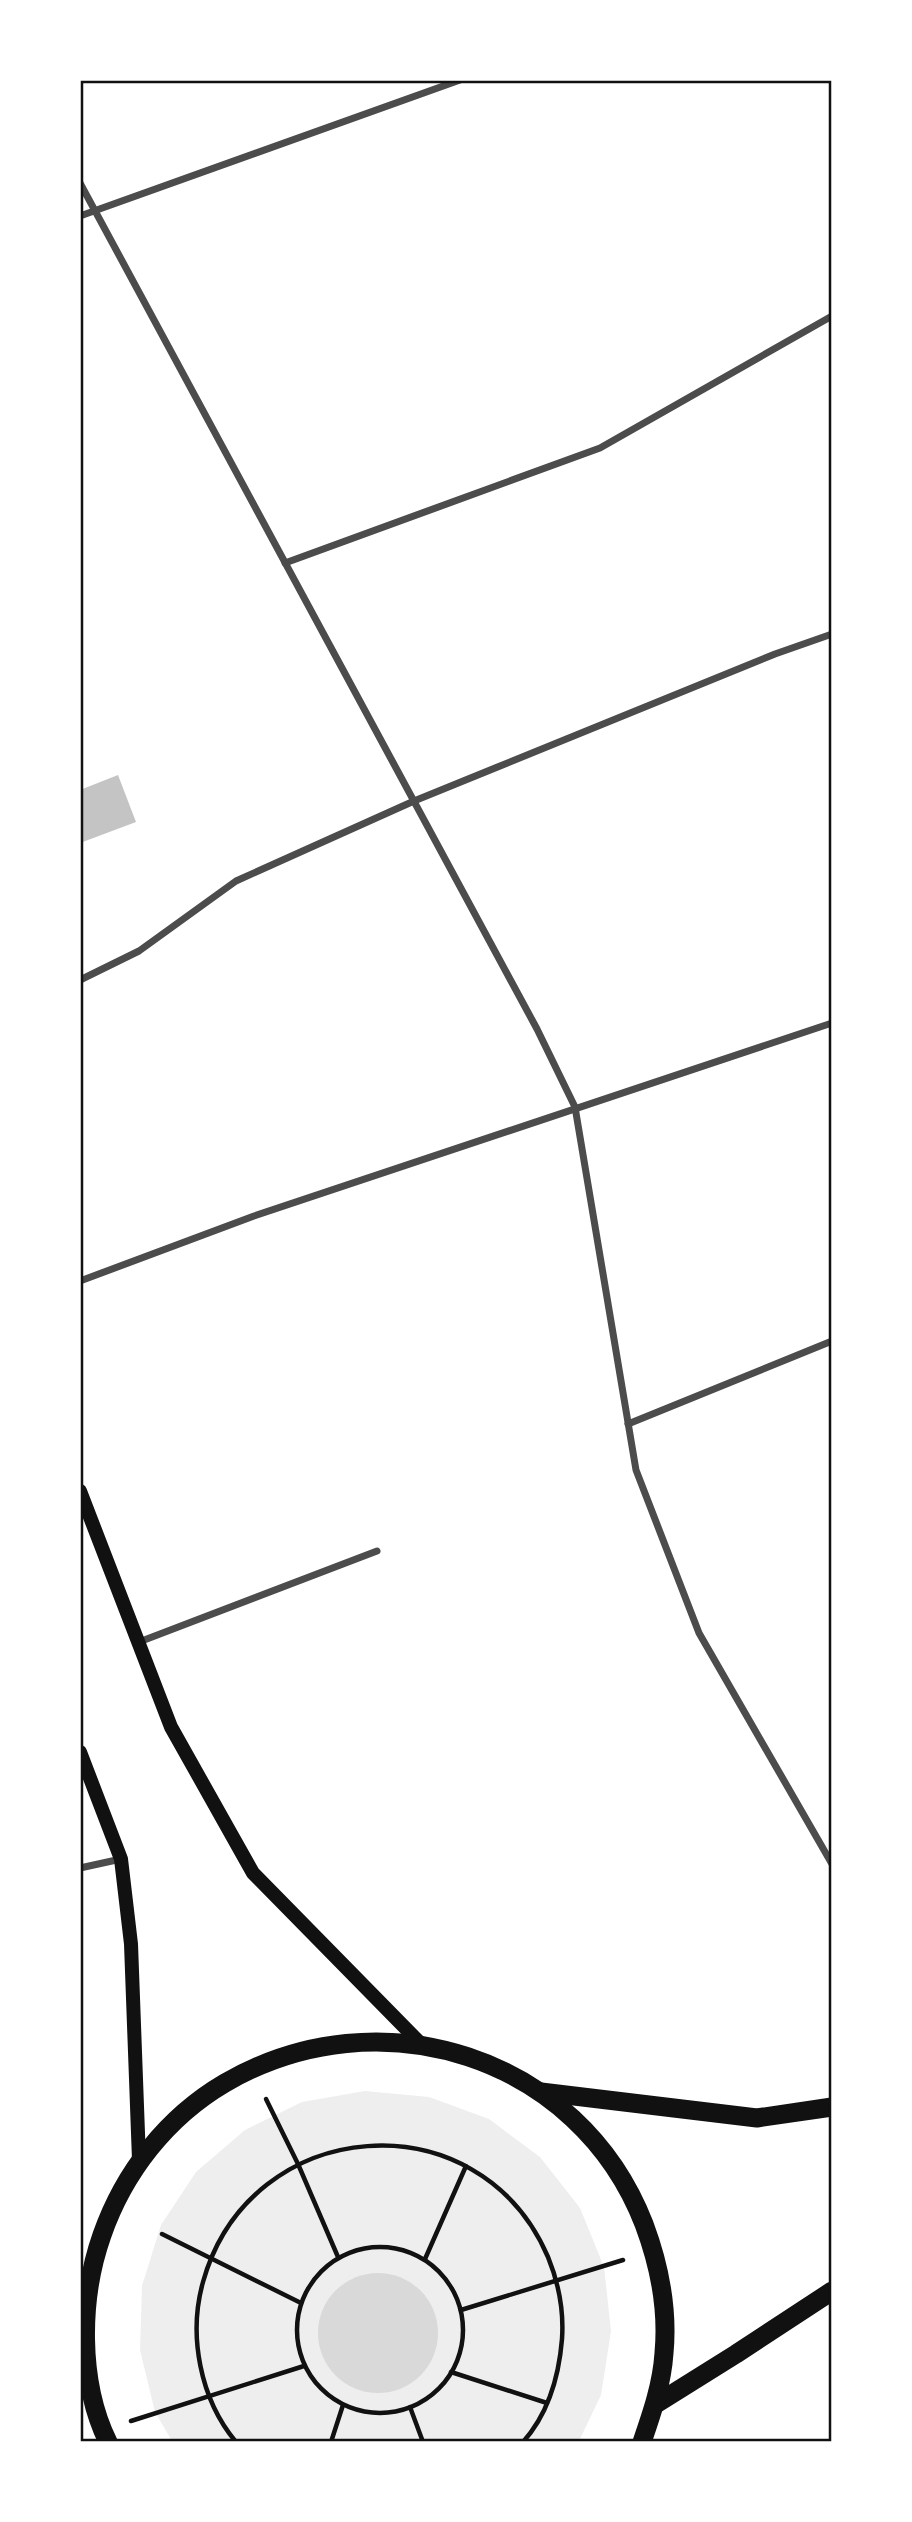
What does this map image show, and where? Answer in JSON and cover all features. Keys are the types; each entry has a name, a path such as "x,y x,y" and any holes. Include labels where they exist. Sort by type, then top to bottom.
{"highway":[{"path":"105,2436 88,2375 85,2316 87,2265 112,2207 139,2160 190,2108 209,2093 251,2068 306,2049 363,2040 421,2044 463,2054 503,2070 540,2092 578,2123 611,2160 636,2203 653,2249 663,2300 664,2353 656,2403 642,2441"},
{"path":"540,2092 757,2118 831,2107"},
{"path":"656,2403 831,2291"}],"main road":[{"path":"80,1492 172,1727 253,1873 421,2044"},
{"path":"80,1752 121,1859 131,1944 139,2160"}],"street":[{"path":"80,216 460,80"},
{"path":"80,183 537,1029 575,1107 636,1470 699,1633 831,1864"},
{"path":"285,563 600,448 831,316"},
{"path":"80,980 139,951 236,881 414,801 775,654 831,634"},
{"path":"80,1281 254,1216 831,1023"},
{"path":"628,1424 831,1341"},
{"path":"139,1642 377,1551"},
{"path":"80,1868 121,1859"}],"path":[{"path":"251,2068 298,2164 338,2258"},
{"path":"236,2441 209,2396 197,2350 197,2302 210,2256 232,2219 261,2188 298,2164 339,2149 382,2145 425,2150 466,2166 507,2195 538,2235 558,2281 564,2322 560,2364 547,2403 523,2441"},
{"path":"425,2259 466,2166"},
{"path":"162,2234 300,2302"},
{"path":"381,2246 404,2250 425,2259 441,2273 453,2290 461,2310 463,2331 460,2353 452,2372 434,2393 410,2407 387,2412 365,2412 343,2405 327,2395 304,2366 297,2345 296,2324 300,2302 309,2285 321,2270 338,2258 359,2249 381,2246"},
{"path":"461,2310 653,2249"},
{"path":"105,2436 209,2396 304,2366"},
{"path":"452,2372 547,2403"},
{"path":"331,2441 343,2405"},
{"path":"410,2407 423,2441"}],"shaded area":[{"path":"365,2091 429,2097 489,2119 540,2157 580,2208 604,2267 611,2331 601,2395 579,2441 172,2441 155,2412 140,2350 142,2286 161,2225 196,2172 245,2130 302,2102"},
{"path":"378,2273 401,2277 421,2290 434,2310 438,2333 434,2356 421,2376 401,2389 378,2393 355,2389 335,2376 322,2356 318,2333 322,2310 335,2290 355,2277"}],"building":[{"path":"118,775 136,822 80,843 80,790"}]}
